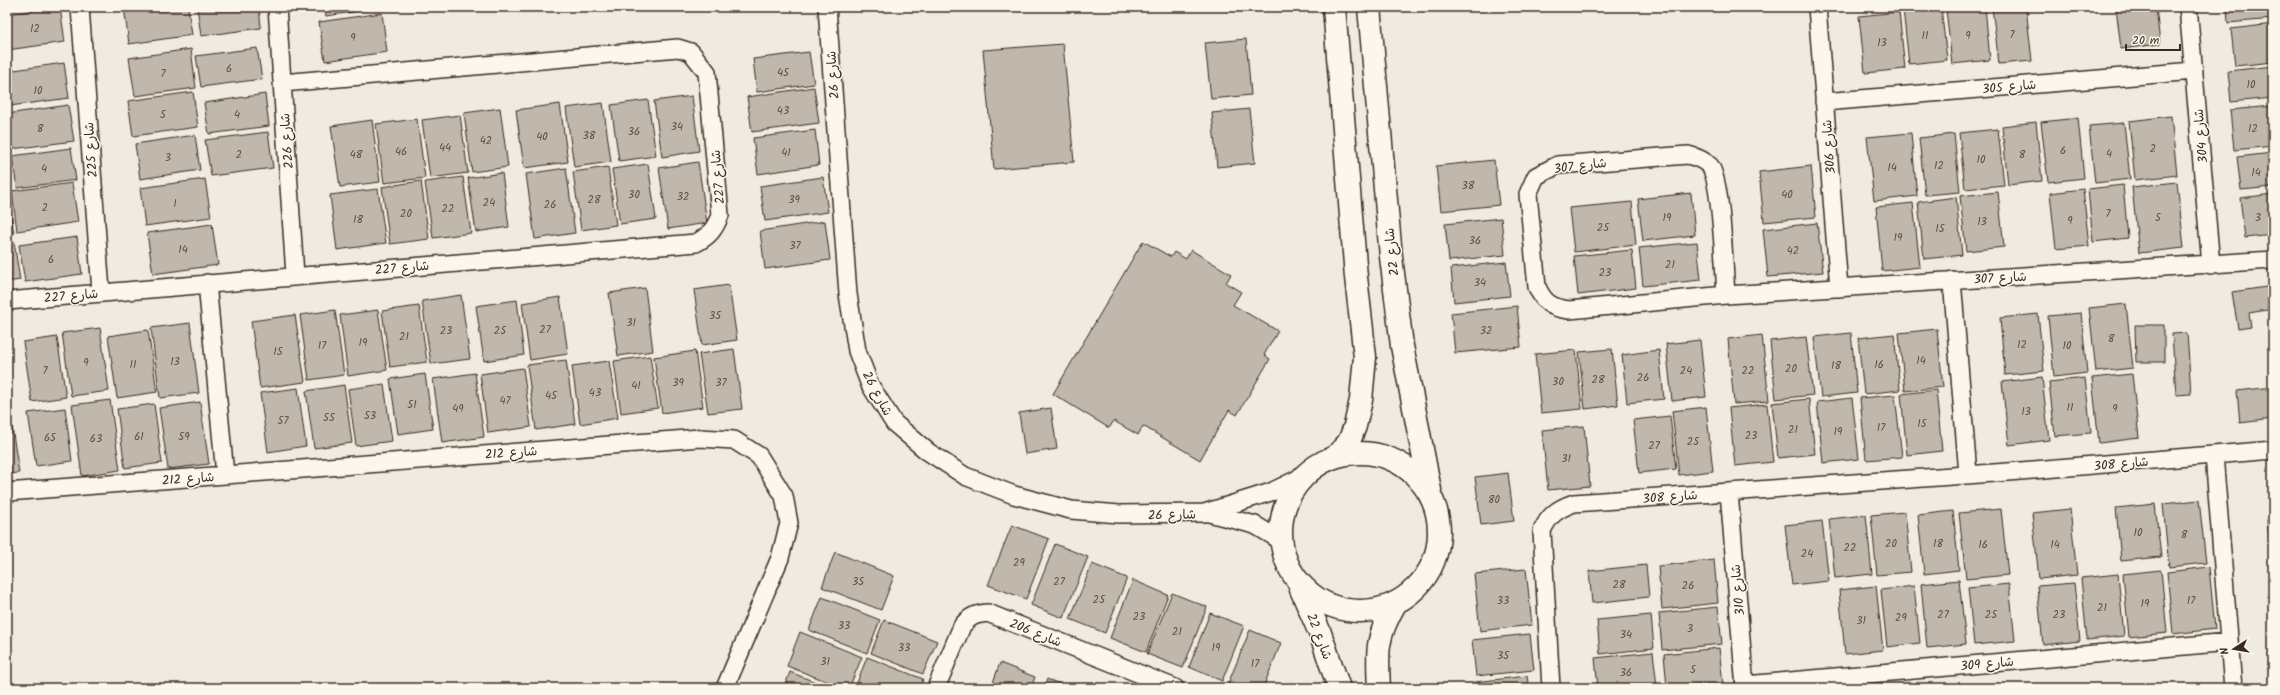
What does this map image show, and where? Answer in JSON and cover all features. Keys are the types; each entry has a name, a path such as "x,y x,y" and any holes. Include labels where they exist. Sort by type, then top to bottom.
{"street":[{"name":"شارع 225","path":"80,7 100,292"},
{"name":"شارع 226","path":"277,7 295,275"},
{"name":"شارع 26","path":"826,7 848,294 857,351 870,385 894,423 927,451 965,476 1014,495 1071,510 1119,514 1204,513 1255,525 1280,540"},
{"path":"1334,7 1356,277 1365,357 1361,400 1355,426 1349,442 1337,455"},
{"name":"شارع 22","path":"1370,7 1391,257 1402,346 1431,495"},
{"name":"شارع 306","path":"1817,7 1839,288"},
{"name":"شارع 304","path":"2188,7 2211,265"},
{"name":"شارع 227","path":"7,300 696,243 708,236 716,227 720,215 707,72 692,52 678,48 282,83"},
{"name":"شارع 305","path":"1824,102 2194,70"},
{"name":"شارع 307","path":"1726,295 1717,184 1709,166 1700,159 1688,155 1558,165 1536,176 1528,194 1537,287 1542,298 1548,304 1556,308 1569,310 1726,295 2273,260"},
{"path":"1952,280 1968,474"},
{"path":"207,283 225,475"},
{"name":"شارع 212","path":"7,492 700,438 734,440 759,456 784,496 789,523 780,558 725,688"},
{"name":"شارع 308","path":"1551,688 1542,532 1548,518 1558,508 1574,502 1729,492 2273,450"},
{"path":"1364,452 1391,458 1414,473 1431,495 1439,519 1437,551 1431,569 1416,589 1395,604 1370,611 1344,610 1319,601 1299,584 1287,563 1280,540 1284,507 1300,478 1317,464 1337,455 1364,452"},
{"path":"2214,455 2233,688"},
{"name":"شارع 26","path":"1204,513 1270,492 1300,478"},
{"name":"شارع 310","path":"1729,492 1745,686"},
{"name":"شارع 22","path":"1299,584 1320,633 1339,688"},
{"path":"1379,688 1377,652 1383,625 1395,604"},
{"name":"شارع 206","path":"936,688 962,626 976,614 988,613 1175,688"},
{"name":"شارع 309","path":"1745,686 2229,642"}],"building":[{"path":"60,7 65,42 7,50 7,14"},
{"path":"124,7 188,7 192,35 129,44"},
{"path":"197,7 259,7 261,28 201,36"},
{"path":"324,7 381,7 381,8 326,16"},
{"path":"1864,7 1902,7 1864,11"},
{"path":"1941,7 1947,60 1909,64 1903,9"},
{"path":"1985,7 1990,60 1952,64 1946,9"},
{"path":"1992,7 2026,7 2032,61 1999,64"},
{"path":"2116,7 2156,7 2160,44 2121,49"},
{"path":"2227,7 2273,7 2273,19 2228,23"},
{"path":"1899,12 1905,69 1865,73 1859,16"},
{"path":"382,13 387,52 325,61 319,22"},
{"path":"2273,24 2273,62 2235,66 2231,29"},
{"path":"1246,39 1251,95 1211,99 1205,43"},
{"path":"1063,44 1074,162 994,169 983,50"},
{"path":"257,48 262,79 201,87 196,56"},
{"path":"191,49 196,88 135,96 129,58"},
{"path":"809,52 814,84 757,92 753,59"},
{"path":"64,63 69,98 10,106 7,71"},
{"path":"2273,66 2273,98 2231,102 2228,71"},
{"path":"814,87 819,123 752,132 747,97"},
{"path":"193,92 198,127 133,136 128,101"},
{"path":"265,94 269,126 209,134 204,103"},
{"path":"692,96 699,151 662,157 654,101"},
{"path":"648,100 656,156 619,161 611,105"},
{"path":"603,103 611,162 574,167 566,108"},
{"path":"560,104 568,162 524,168 516,110"},
{"path":"68,105 74,141 12,149 7,114"},
{"path":"2273,106 2273,146 2234,150 2230,110"},
{"path":"500,108 508,167 472,172 464,113"},
{"path":"1249,109 1255,163 1217,167 1212,113"},
{"path":"460,115 468,173 430,178 422,120"},
{"path":"2171,116 2177,175 2135,180 2129,121"},
{"path":"2078,118 2084,178 2048,182 2041,122"},
{"path":"417,119 425,178 384,183 376,124"},
{"path":"372,120 380,182 340,187 331,126"},
{"path":"2036,122 2042,181 2008,185 2002,126"},
{"path":"2124,123 2130,179 2095,183 2089,126"},
{"path":"1998,129 2004,185 1965,189 1959,133"},
{"path":"815,130 819,165 758,174 753,138"},
{"path":"268,132 273,168 211,176 205,140"},
{"path":"1911,133 1917,196 1874,201 1867,137"},
{"path":"1954,134 1960,192 1925,195 1919,138"},
{"path":"195,135 200,170 140,179 135,144"},
{"path":"71,148 76,180 17,188 12,156"},
{"path":"2273,153 2273,187 2241,190 2237,157"},
{"path":"1494,160 1499,205 1441,211 1436,166"},
{"path":"698,162 707,223 668,229 659,168"},
{"path":"648,164 656,219 620,224 612,169"},
{"path":"1811,166 1816,217 1764,222 1759,172"},
{"path":"608,167 616,225 581,230 573,172"},
{"path":"566,168 575,233 535,239 526,174"},
{"path":"502,173 509,227 476,232 468,178"},
{"path":"463,177 471,233 433,238 425,182"},
{"path":"823,177 828,212 765,221 760,186"},
{"path":"205,179 211,217 145,226 140,188"},
{"path":"421,181 429,239 390,244 382,187"},
{"path":"2177,182 2184,248 2139,253 2132,187"},
{"path":"72,183 78,222 17,231 12,191"},
{"path":"2123,185 2128,238 2093,242 2088,189"},
{"path":"378,189 386,243 337,250 330,195"},
{"path":"2083,189 2089,246 2056,249 2050,193"},
{"path":"1998,192 2004,247 1966,251 1960,196"},
{"path":"1691,193 1695,235 1643,241 1638,199"},
{"path":"7,194 14,234 7,235"},
{"path":"2273,194 2273,235 2245,238 2240,198"},
{"path":"1956,197 1962,255 1924,259 1918,202"},
{"path":"1632,202 1636,245 1574,252 1569,208"},
{"path":"1913,203 1920,267 1882,271 1876,207"},
{"path":"1501,218 1505,255 1449,261 1445,224"},
{"path":"825,221 830,260 765,269 760,231"},
{"path":"1817,223 1823,272 1768,277 1763,229"},
{"path":"212,224 218,265 153,274 147,233"},
{"path":"77,237 82,274 25,282 19,245"},
{"path":"1143,241 1171,257 1174,252 1186,259 1191,250 1231,274 1226,283 1241,292 1233,305 1278,331 1264,355 1270,359 1237,415 1229,410 1200,460 1143,426 1138,435 1114,421 1109,428 1053,394"},
{"path":"14,242 20,280 7,282 7,243"},
{"path":"1697,242 1701,280 1643,286 1639,248"},
{"path":"1632,250 1636,288 1578,295 1574,256"},
{"path":"1506,262 1510,296 1454,302 1451,268"},
{"path":"729,285 737,340 702,345 694,290"},
{"path":"2273,286 2273,309 2249,313 2251,327 2238,329 2232,292"},
{"path":"645,288 653,351 618,356 609,293"},
{"path":"461,295 470,359 431,364 422,301"},
{"path":"560,297 568,354 530,360 522,303"},
{"path":"517,300 524,355 484,361 476,306"},
{"path":"2126,304 2133,368 2096,372 2089,308"},
{"path":"419,306 427,362 390,367 382,311"},
{"path":"1517,306 1521,347 1455,353 1451,313"},
{"path":"335,310 344,375 309,380 300,315"},
{"path":"378,310 387,370 348,376 340,315"},
{"path":"2081,313 2087,373 2054,377 2048,316"},
{"path":"2038,314 2044,371 2005,375 2000,318"},
{"path":"295,315 305,382 260,388 251,321"},
{"path":"190,323 199,393 160,398 151,328"},
{"path":"2135,325 2164,325 2164,362 2136,362"},
{"path":"100,328 109,391 71,396 62,333"},
{"path":"1937,329 1943,387 1905,391 1899,333"},
{"path":"148,330 157,392 117,398 108,336"},
{"path":"1851,333 1857,393 1821,397 1814,337"},
{"path":"2187,333 2191,394 2176,395 2172,334"},
{"path":"1894,334 1900,390 1864,394 1858,338"},
{"path":"1762,335 1769,401 1734,404 1728,339"},
{"path":"57,337 66,397 32,402 23,342"},
{"path":"1806,337 1813,395 1776,399 1770,341"},
{"path":"1700,340 1706,397 1672,401 1666,344"},
{"path":"734,349 742,409 708,413 699,354"},
{"path":"1612,349 1618,405 1585,409 1579,352"},
{"path":"1576,350 1582,409 1541,413 1535,354"},
{"path":"1659,350 1664,399 1627,403 1622,355"},
{"path":"695,351 703,407 662,413 654,357"},
{"path":"650,356 658,408 621,413 614,361"},
{"path":"566,360 575,424 536,430 527,365"},
{"path":"609,361 618,418 580,424 572,366"},
{"path":"523,368 531,427 488,433 480,374"},
{"path":"7,372 11,404 7,405"},
{"path":"475,373 484,437 442,443 433,379"},
{"path":"425,374 433,429 398,434 390,379"},
{"path":"2132,374 2139,438 2099,443 2092,378"},
{"path":"2042,377 2049,440 2009,445 2002,382"},
{"path":"2085,378 2091,433 2055,436 2049,382"},
{"path":"384,384 392,441 356,446 348,389"},
{"path":"344,385 352,443 314,448 306,391"},
{"path":"2273,387 2273,419 2240,423 2237,391"},
{"path":"298,388 306,446 268,452 260,393"},
{"path":"1936,390 1942,451 1907,455 1901,394"},
{"path":"1895,395 1902,457 1866,460 1860,398"},
{"path":"1852,398 1859,459 1823,463 1817,402"},
{"path":"1809,399 1815,454 1778,458 1772,403"},
{"path":"110,400 120,470 82,476 72,405"},
{"path":"200,402 209,464 168,469 159,408"},
{"path":"154,404 162,463 125,468 117,409"},
{"path":"1767,404 1773,462 1735,466 1729,408"},
{"path":"1706,407 1713,471 1679,475 1672,411"},
{"path":"65,408 72,461 36,466 28,413"},
{"path":"1051,408 1057,449 1025,454 1019,413"},
{"path":"10,414 19,473 7,474 7,415"},
{"path":"1670,416 1676,469 1639,473 1633,420"},
{"path":"1584,426 1590,486 1548,490 1542,430"},
{"path":"1508,473 1514,521 1481,525 1475,477"},
{"path":"2199,500 2206,563 2169,567 2163,504"},
{"path":"2155,504 2161,557 2121,561 2116,508"},
{"path":"2001,509 2008,575 1966,579 1959,513"},
{"path":"2070,509 2077,575 2039,579 2032,513"},
{"path":"1953,511 1959,570 1924,574 1918,515"},
{"path":"1905,512 1911,572 1877,575 1871,515"},
{"path":"1866,515 1872,574 1835,578 1829,519"},
{"path":"2267,520 2273,520 2272,559"},
{"path":"1822,521 1829,581 1792,585 1785,525"},
{"path":"1012,525 1049,539 1026,599 988,585"},
{"path":"1055,544 1088,557 1063,618 1031,605"},
{"path":"835,552 894,576 881,610 822,587"},
{"path":"1714,560 1718,603 1662,609 1658,566"},
{"path":"1092,564 1127,578 1105,633 1070,619"},
{"path":"1646,565 1649,597 1592,603 1589,571"},
{"path":"2209,567 2215,629 2173,634 2167,572"},
{"path":"1526,569 1532,625 1480,631 1474,574"},
{"path":"2161,570 2167,633 2129,637 2123,574"},
{"path":"2118,574 2124,636 2087,640 2081,578"},
{"path":"1133,580 1168,595 1146,652 1110,638"},
{"path":"1959,580 1966,644 1927,648 1921,584"},
{"path":"2074,583 2080,641 2043,645 2037,586"},
{"path":"2009,584 2015,641 1974,645 1968,588"},
{"path":"1876,586 1883,650 1845,654 1839,590"},
{"path":"1914,586 1920,643 1887,647 1881,590"},
{"path":"1172,593 1207,607 1183,668 1147,654"},
{"path":"822,597 880,620 867,653 809,630"},
{"path":"1718,607 1722,644 1662,650 1659,613"},
{"path":"1210,613 1244,626 1222,681 1189,667"},
{"path":"1651,615 1654,648 1600,654 1597,620"},
{"path":"884,620 937,641 923,674 871,653"},
{"path":"1250,630 1281,643 1263,688 1238,688 1228,684"},
{"path":"800,632 862,657 849,688 844,688 787,666"},
{"path":"1530,634 1534,670 1476,676 1472,640"},
{"path":"1719,648 1723,684 1667,688 1664,654"},
{"path":"1653,652 1657,686 1598,688 1595,658"},
{"path":"867,657 923,679 920,688 855,688"},
{"path":"1000,663 1035,677 1031,688 991,688"},
{"path":"790,672 830,688 784,688"},
{"path":"1527,676 1529,688 1475,688 1475,682"},
{"path":"1047,679 1070,688 1044,688"},
{"path":"2212,684 2213,688 2178,688"}]}
